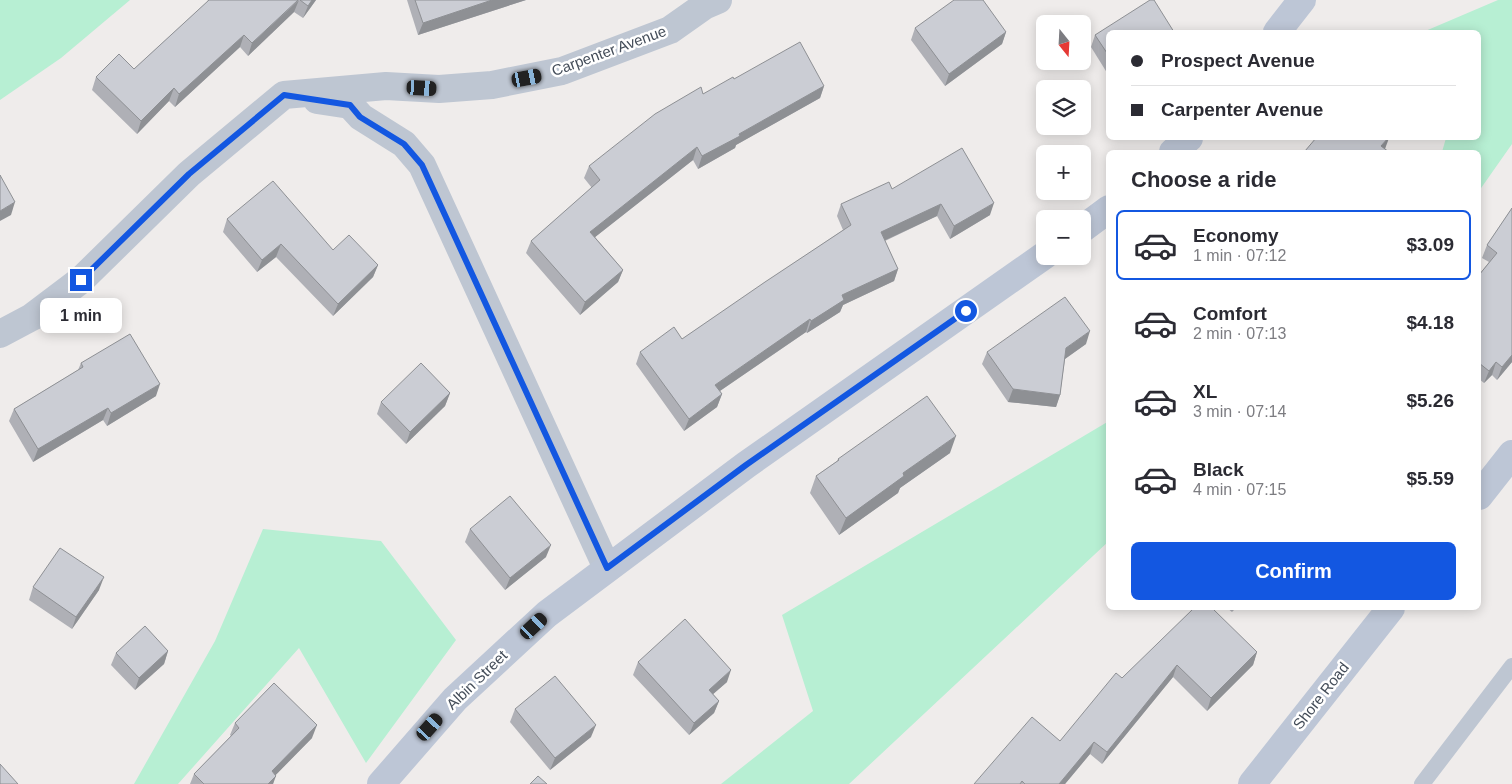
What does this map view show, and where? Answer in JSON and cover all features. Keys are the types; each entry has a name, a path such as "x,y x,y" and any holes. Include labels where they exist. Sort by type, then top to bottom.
{"main road":[{"path":"1279,30 1302,0"},
{"path":"1175,150 1187,140"},
{"path":"1091,222 1106,211"},
{"name":"Albin Street","path":"381,784 456,699 547,614 746,465 1036,261"},
{"path":"1481,493 1512,454"},
{"name":"Shore Road","path":"1252,784 1389,610"}],"street":[{"name":"Carpenter Avenue","path":"284,95 386,86 439,88 492,85 562,71 670,30 704,6 718,0"},
{"path":"0,334 32,317 81,280 189,174 284,95 350,105 360,117 404,144 422,165 607,568"}],"lane":[{"path":"1422,784 1512,666"}],"green space":[{"path":"0,0 130,0 61,58 0,100"},
{"path":"1498,0 1512,0 1512,144 1481,188 1481,150 1443,150 1445,140 1481,140 1481,30 1428,30"},
{"path":"1106,423 1106,544 849,784 721,784 813,711 782,615"},
{"path":"263,529 381,541 456,640 366,763 299,648 178,784 134,784 215,641"}],"building":[{"path":"209,0 298,0 252,43 244,35 179,94 174,88 141,121 96,77 119,54 134,69"},
{"path":"300,0 312,0 308,6"},
{"path":"415,0 492,0 423,23"},
{"path":"954,0 983,0 1006,32 949,74 915,28"},
{"path":"1150,0 1154,0 1173,30 1106,30 1106,52 1095,35"},
{"path":"800,42 824,86 739,134 740,136 702,156 697,147 590,232 623,270 585,302 531,241 600,180 589,166 655,114 701,87 703,94 733,77 734,79"},
{"path":"1314,140 1386,140 1381,146 1386,150 1306,150"},
{"path":"962,148 994,203 954,226 941,204 881,232 898,269 842,295 844,300 811,321 810,319 715,385 722,394 689,419 640,352 674,327 682,339 851,225 841,204 889,182 892,189"},
{"path":"0,175 15,202 0,211"},
{"path":"273,181 333,250 349,235 378,265 338,304 281,244 262,260 227,219"},
{"path":"1512,208 1512,355 1502,367 1496,362 1489,371 1481,365 1481,273 1497,253 1487,245"},
{"path":"1065,297 1090,331 1066,348 1060,395 1013,389 987,352"},
{"path":"130,334 160,384 111,413 108,408 38,449 14,409 83,367 81,363"},
{"path":"421,363 450,393 410,432 381,402"},
{"path":"927,396 956,436 903,473 904,476 846,518 816,476"},
{"path":"510,496 551,545 510,578 470,529"},
{"path":"60,548 104,577 76,617 33,587"},
{"path":"1192,610 1214,610 1257,652 1211,698 1177,665 1107,752 1094,742 1059,784 1025,784 1022,781 1020,784 974,784 1032,717 1060,741 1116,673 1122,678"},
{"path":"685,619 731,670 709,690 719,701 694,723 638,662"},
{"path":"145,626 168,651 139,678 116,653"},
{"path":"555,676 596,725 555,758 515,709"},
{"path":"274,683 317,725 272,771 276,776 268,784 204,784 194,774 239,728 235,723"},
{"path":"0,764 18,784 0,784"},
{"path":"538,776 547,784 530,784"}],"route":[{"path":"81,280 189,174 284,95 350,105 360,117 404,144 422,165 607,568 746,465 966,311"}]}
